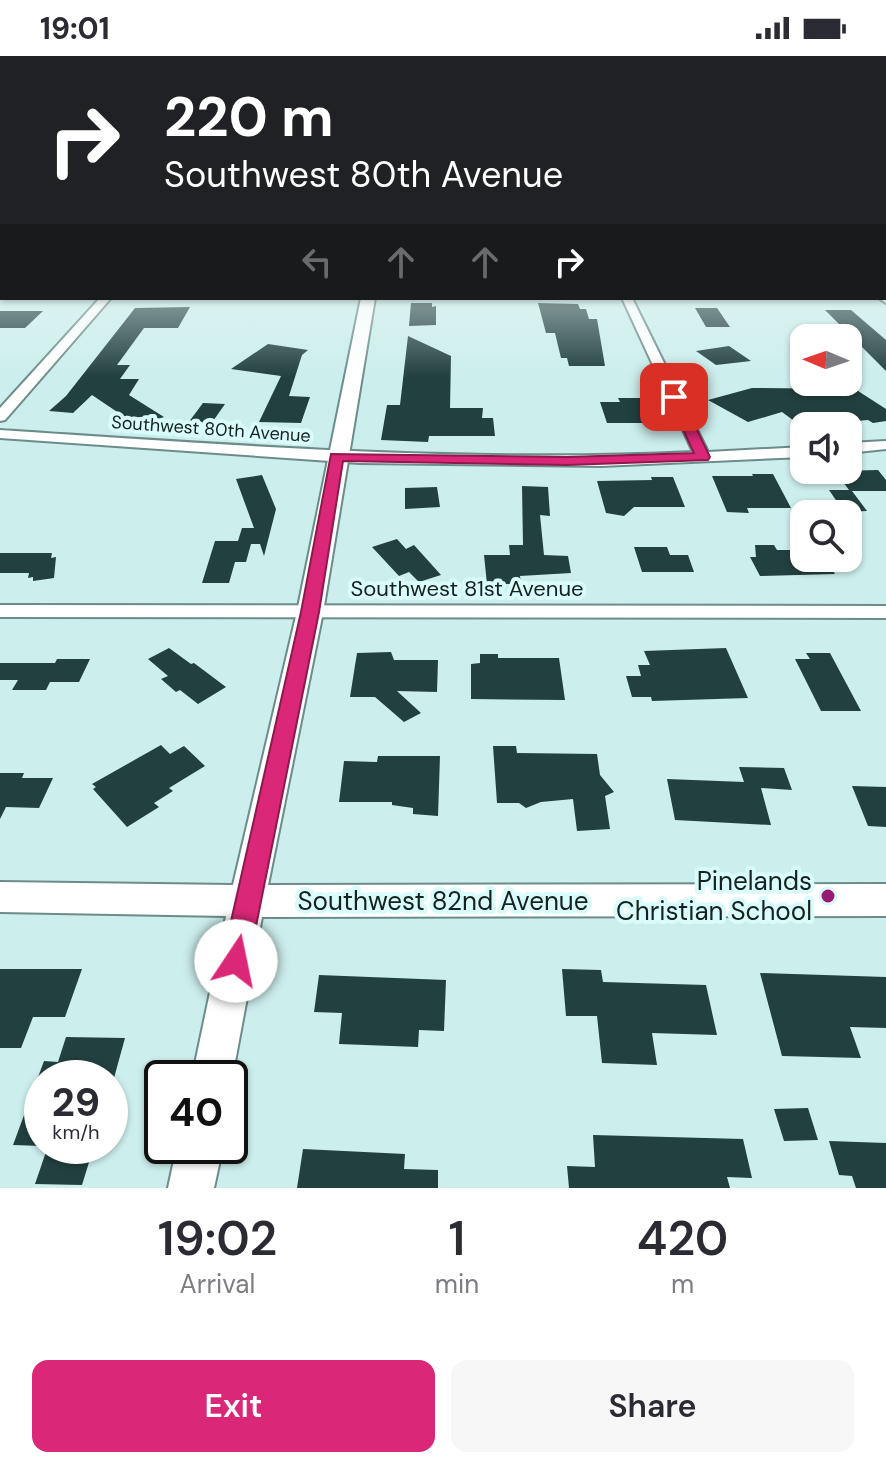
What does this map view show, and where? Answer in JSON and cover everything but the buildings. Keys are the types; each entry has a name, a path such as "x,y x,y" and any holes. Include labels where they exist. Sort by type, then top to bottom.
{"street":[{"path":"0,417 104,300"},
{"path":"216,1060 247,901 310,612 336,457 368,300"},
{"path":"628,300 703,457"},
{"name":"Southwest 80th Avenue","path":"0,434 336,457 567,461 790,453"},
{"path":"862,447 886,445"},
{"name":"Southwest 81st Avenue","path":"0,611 886,612"},
{"name":"Southwest 82nd Avenue","path":"0,897 247,901 886,900"},
{"path":"191,1188 196,1164"}],"place":[{"name":"Pinelands Christian School","path":"828,896"}],"route":[{"path":"236,961 310,612 336,457 567,461 703,457 674,397"}]}
